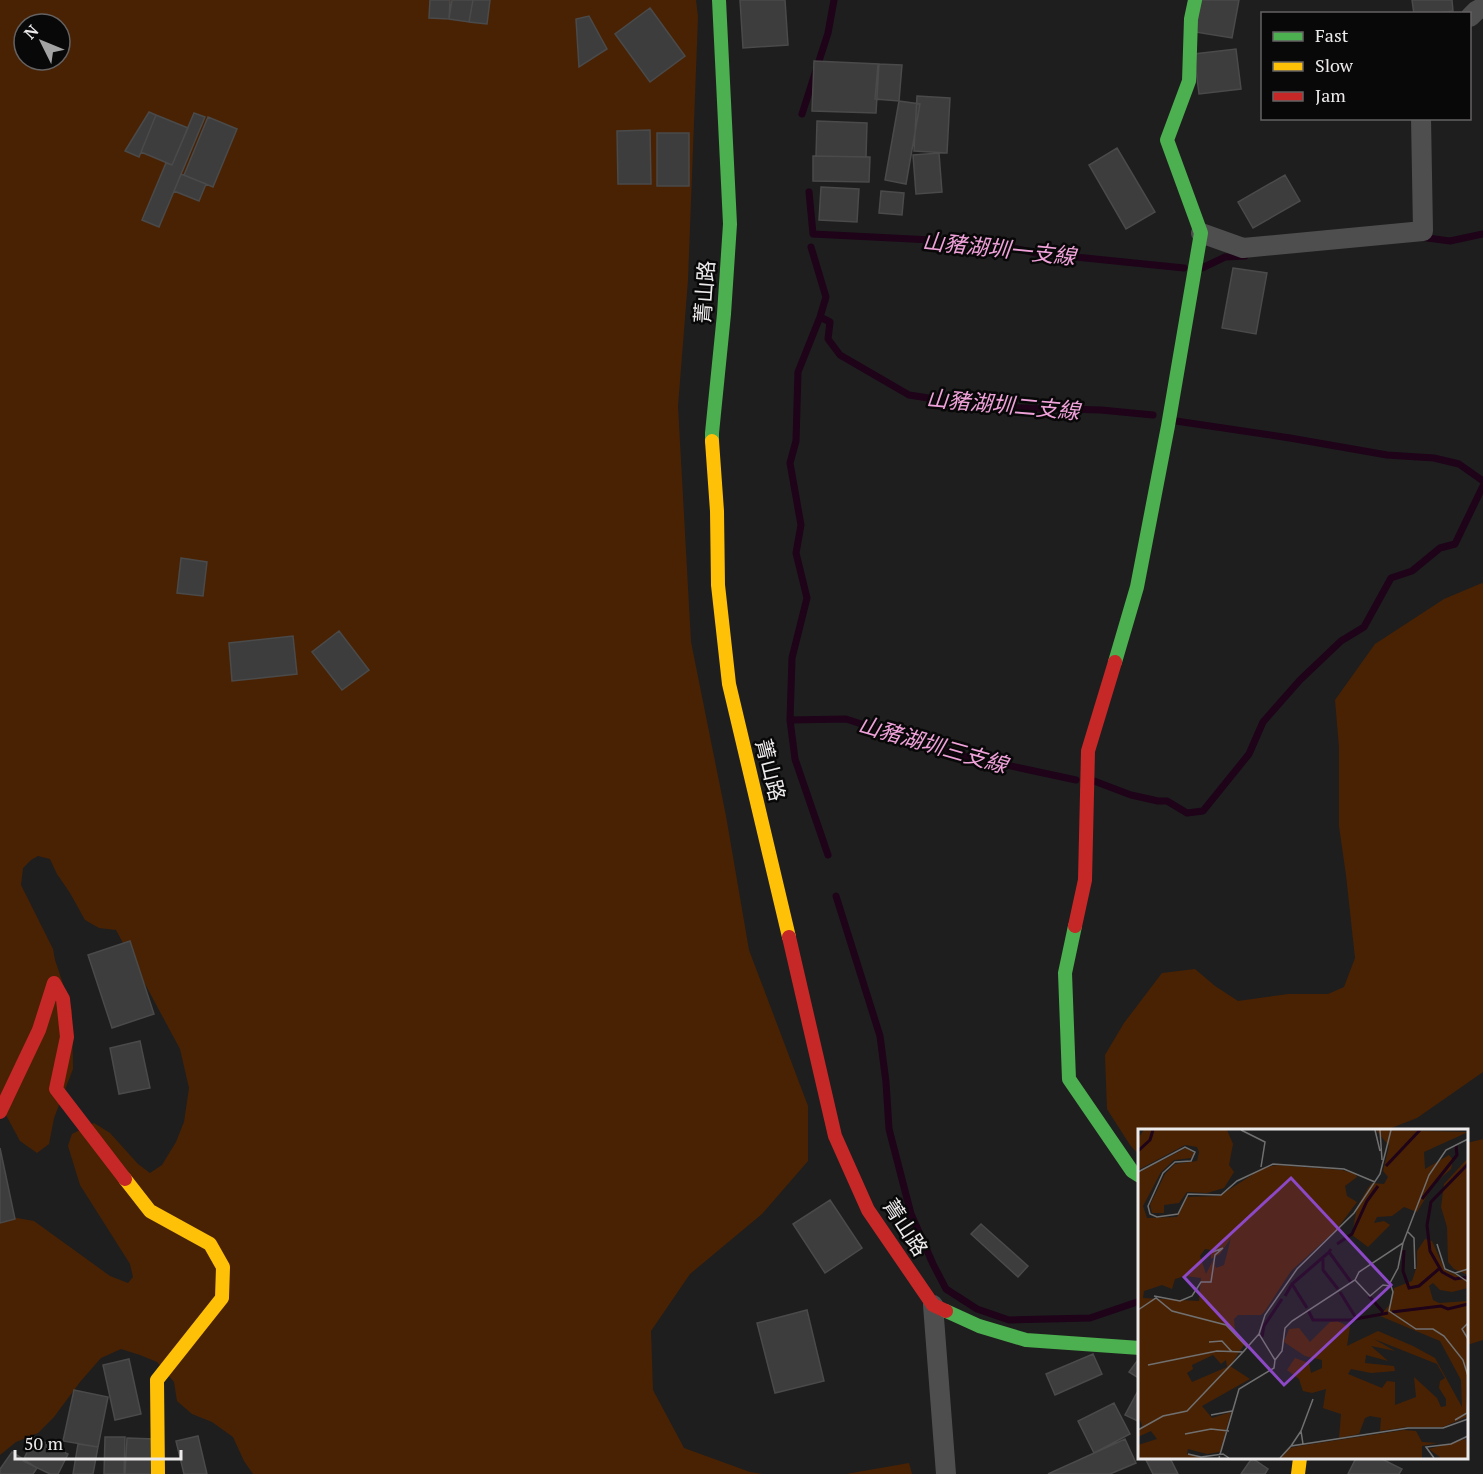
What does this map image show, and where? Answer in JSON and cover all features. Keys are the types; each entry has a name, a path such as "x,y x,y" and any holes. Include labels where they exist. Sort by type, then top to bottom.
{"street":[{"name":"菁山路","path":"719,0 730,224 712,433 717,511 718,585 729,684 835,1136 868,1210 933,1305 979,1326 1026,1340 1138,1348"},
{"path":"1138,1175 1132,1171 1069,1079 1065,973 1085,880 1088,751 1137,587 1168,426 1201,233 1167,140 1189,81 1191,19 1195,0"},
{"path":"1471,16 1483,6 1472,0"},
{"path":"1201,233 1243,248 1423,231 1421,120"},
{"path":"0,1112 39,1030 54,983 63,999 67,1037 56,1089 150,1211 210,1244 223,1267 222,1298 157,1380 158,1474"},
{"path":"933,1305 946,1474"},
{"path":"1298,1474 1300,1459"}],"shaded area":[{"path":"0,0 696,0 698,17 688,280 678,406 691,642 726,816 749,950 808,1106 808,1161 762,1214 690,1274 651,1331 653,1390 684,1448 750,1472 763,1474 253,1474 233,1437 212,1422 192,1414 177,1401 174,1382 157,1362 121,1349 101,1358 54,1417 38,1433 16,1442 0,1455 0,1215 34,1221 110,1276 128,1283 133,1277 130,1264 80,1185 68,1146 72,1134 94,1123 110,1133 138,1164 150,1173 162,1165 176,1142 184,1122 189,1088 180,1049 116,930 99,928 85,920 50,859 38,856 23,868 21,885 53,949 72,1010 73,1069 54,1118 49,1144 37,1153 20,1141 0,1104"},
{"path":"1483,584 1483,1072 1417,1118 1389,1129 1138,1129 1138,1154 1107,1109 1105,1055 1124,1023 1162,973 1195,969 1238,1001 1288,994 1328,994 1344,987 1355,958 1339,826 1339,747 1335,700 1375,644 1444,599"},
{"path":"1483,1139 1483,1340 1468,1345 1468,1143"},
{"path":"909,1463 912,1474 846,1474"}],"building":[{"path":"430,0 450,0 449,19 429,18"},
{"path":"452,0 473,0 469,22 449,19"},
{"path":"473,0 490,0 487,24 469,22"},
{"path":"740,0 785,0 788,45 743,48"},
{"path":"1201,0 1239,0 1232,38 1195,32"},
{"path":"1412,0 1452,0 1453,11 1414,12"},
{"path":"650,8 685,56 650,82 615,34"},
{"path":"589,16 607,49 579,67 576,19"},
{"path":"1236,49 1241,89 1199,94 1194,54"},
{"path":"814,61 879,64 876,113 812,111"},
{"path":"878,64 902,65 899,101 875,99"},
{"path":"917,96 950,98 947,153 914,151"},
{"path":"899,101 920,104 906,184 885,180"},
{"path":"149,112 156,115 139,157 125,151"},
{"path":"194,113 205,117 159,227 142,220 166,163 172,165"},
{"path":"156,115 188,128 172,165 141,152"},
{"path":"208,117 237,129 213,187 184,175"},
{"path":"817,121 867,123 866,157 816,156"},
{"path":"650,130 651,184 618,184 617,131"},
{"path":"657,133 689,133 689,186 657,186"},
{"path":"1117,148 1155,212 1126,229 1089,165"},
{"path":"939,153 942,192 916,194 913,155"},
{"path":"813,156 870,157 869,182 813,181"},
{"path":"181,174 206,184 199,201 174,191"},
{"path":"1285,175 1300,201 1253,228 1238,202"},
{"path":"821,187 859,189 857,222 819,220"},
{"path":"881,191 904,193 902,215 879,213"},
{"path":"1233,268 1267,273 1256,334 1222,328"},
{"path":"181,558 207,562 203,596 177,593"},
{"path":"339,631 369,670 342,690 312,652"},
{"path":"293,636 297,674 232,681 229,643"},
{"path":"130,941 154,1014 112,1028 88,955"},
{"path":"140,1041 150,1088 119,1094 110,1048"},
{"path":"0,1148 15,1219 0,1223"},
{"path":"830,1200 862,1248 825,1273 793,1224"},
{"path":"981,1224 1028,1266 1018,1277 971,1234"},
{"path":"807,1310 824,1381 775,1393 757,1323"},
{"path":"1093,1354 1102,1374 1055,1395 1046,1374"},
{"path":"129,1359 141,1414 115,1420 103,1365"},
{"path":"1138,1360 1138,1378 1129,1372"},
{"path":"74,1390 108,1397 98,1447 63,1441"},
{"path":"1138,1391 1138,1421 1125,1415"},
{"path":"1114,1403 1130,1434 1094,1453 1078,1421"},
{"path":"198,1436 207,1474 184,1474 176,1441"},
{"path":"34,1437 68,1454 58,1474 50,1474 23,1461"},
{"path":"105,1437 125,1437 124,1474 104,1474"},
{"path":"127,1438 155,1439 153,1474 125,1474"},
{"path":"1125,1439 1136,1463 1110,1474 1048,1474"},
{"path":"78,1444 98,1447 93,1474 73,1474"},
{"path":"12,1452 37,1468 33,1474 0,1474 0,1469"},
{"path":"1146,1459 1170,1459 1178,1474 1153,1474"},
{"path":"1251,1459 1268,1469 1265,1474 1241,1474"},
{"path":"1356,1459 1382,1459 1402,1469 1399,1474 1348,1474"}],"waterway":[{"path":"802,114 828,33 834,0"},
{"name":"山豬湖圳一支線","path":"809,192 813,234 991,243 1036,253 1184,268"},
{"path":"1420,237 1450,241 1483,234"},
{"path":"811,247 826,297 798,372 796,441 790,463 801,525 796,553 807,598 792,658 790,720 795,759 828,855"},
{"path":"1202,268 1225,257 1245,256"},
{"name":"山豬湖圳二支線","path":"820,317 830,322 828,339 840,355 909,395 987,407 1101,410 1153,415"},
{"path":"1176,421 1387,455 1434,458 1459,464 1483,481"},
{"path":"1094,781 1131,795 1167,801 1187,813 1203,811 1249,754 1263,722 1300,680 1341,641 1364,627 1391,578 1412,571 1440,548 1455,544 1483,486"},
{"name":"山豬湖圳三支線","path":"790,720 846,719 892,734 933,742 946,752 1076,780"},
{"path":"836,896 880,1036 889,1129 911,1214 946,1289 977,1309 1009,1320 1090,1318 1138,1302"}],"traffic: fast":[{"path":"712,441 730,224 719,0"},
{"path":"1115,662 1137,587 1168,426 1201,233 1167,140 1189,81 1191,19 1195,0"},
{"path":"1075,926 1065,973 1069,1079 1132,1171 1138,1175"},
{"path":"946,1311 979,1326 1026,1340 1138,1348"}],"traffic: slow":[{"path":"712,441 717,511 718,585 729,684 789,937"},
{"path":"125,1179 150,1211 210,1244 223,1267 222,1298 157,1380 158,1474"},
{"path":"1298,1474 1300,1459"}],"traffic: jam":[{"path":"1075,926 1085,880 1088,751 1115,662"},
{"path":"789,937 835,1136 868,1210 933,1305 946,1311"},
{"path":"0,1112 39,1030 54,983 63,999 67,1037 56,1089 125,1179"}]}
